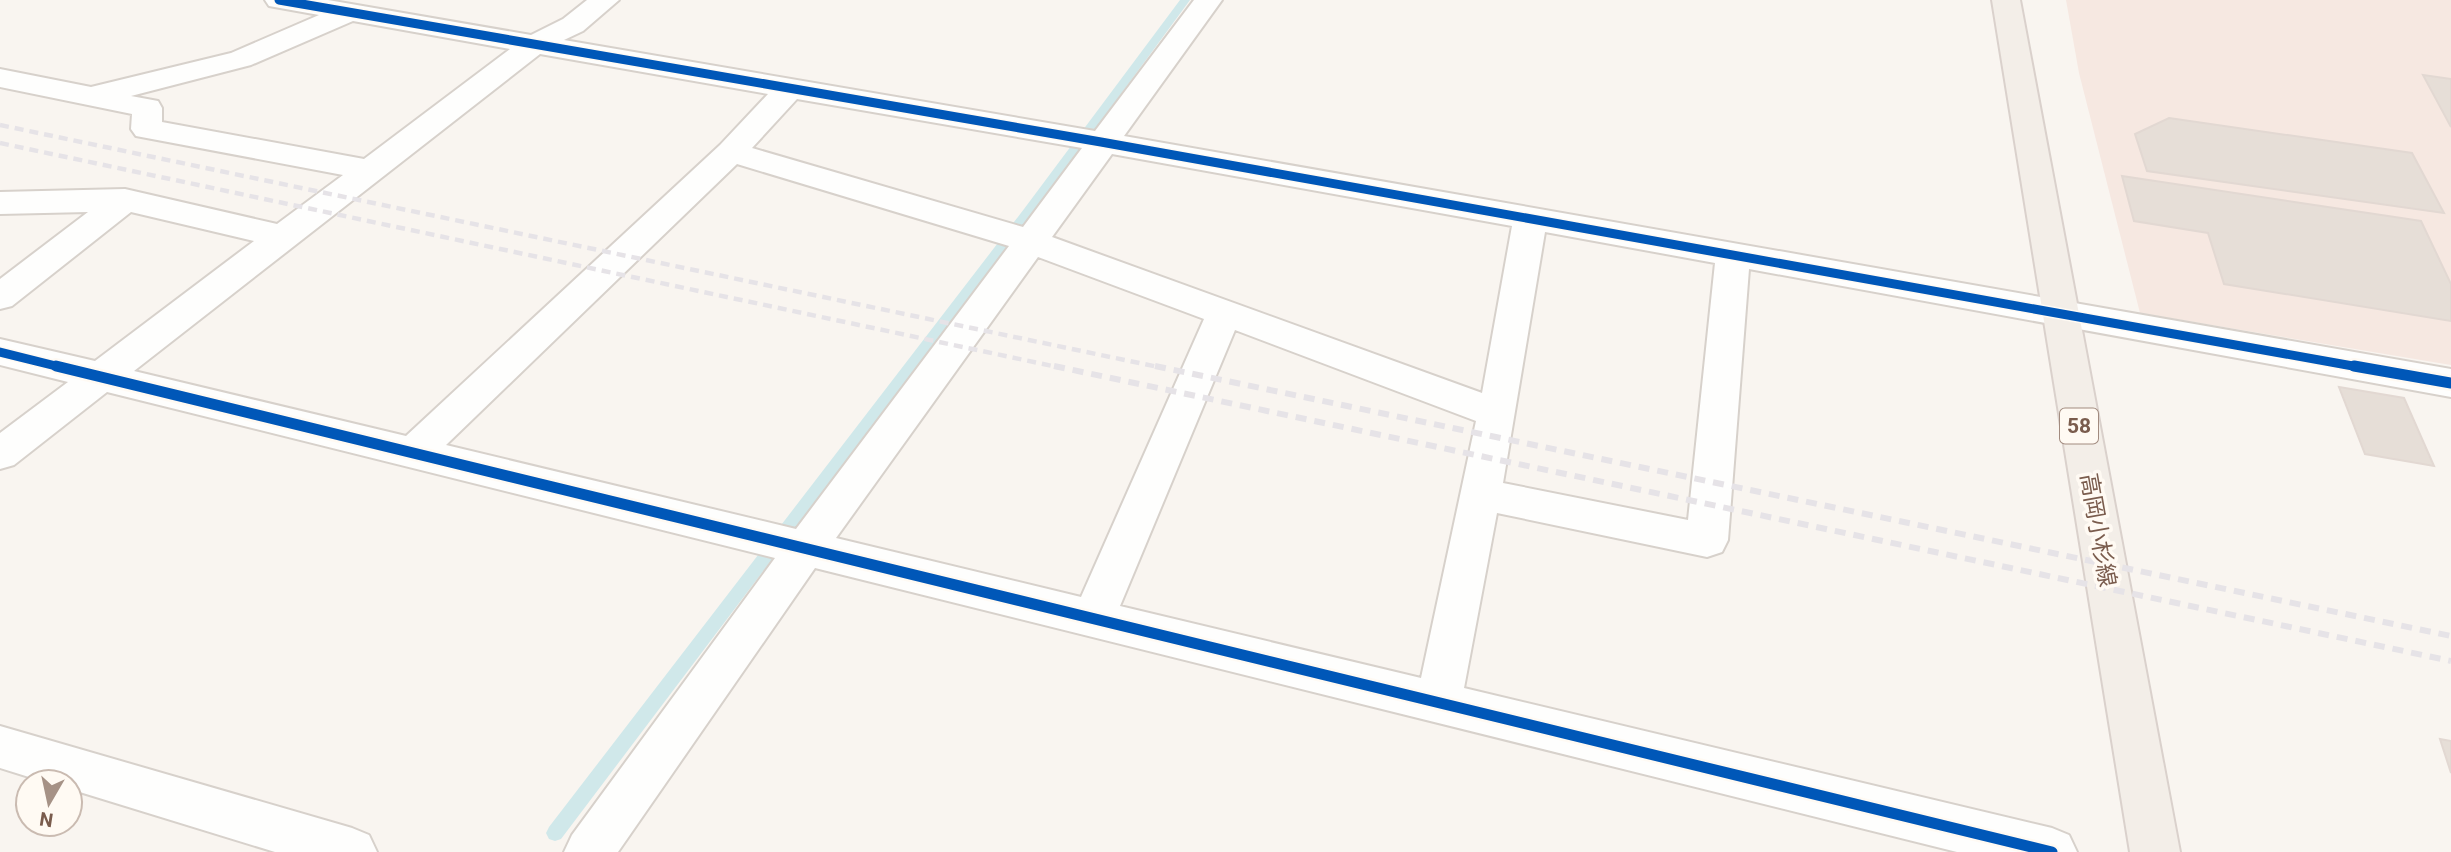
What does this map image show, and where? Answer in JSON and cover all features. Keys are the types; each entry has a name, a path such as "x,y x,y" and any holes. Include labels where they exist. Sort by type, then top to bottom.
{"main road":[{"name":"高岡小杉線","path":"2006,0 2155,852"}],"street":[{"path":"279,0 2059,311 2447,390"},
{"path":"0,454 535,44 573,25 605,0"},
{"path":"589,852 802,549 1097,142 1208,0"},
{"path":"90,96 241,59 351,12"},
{"path":"0,78 147,108 147,129 370,170"},
{"path":"415,451 731,152 789,89"},
{"path":"731,152 1028,240 1497,414"},
{"path":"0,203 125,200 283,237"},
{"path":"0,297 125,200"},
{"path":"1439,702 1497,414 1530,219"},
{"path":"1481,494 1707,540 1733,254"},
{"path":"1093,619 1224,313"},
{"path":"0,352 2052,852"},
{"path":"0,747 352,852"}],"shaded area":[{"path":"2066,0 2451,0 2451,365 2140,313 2079,73"}],"building":[{"path":"2423,75 2451,79 2451,127"},
{"path":"2169,118 2412,153 2444,213 2147,171 2135,134"},
{"path":"2122,176 2421,221 2451,284 2451,321 2224,284 2208,233 2134,221"},
{"path":"2339,387 2404,398 2434,466 2365,454"},
{"path":"2440,739 2451,741 2451,773"}],"waterway":[{"path":"555,833 1028,212 1185,0"}],"railway":[{"path":"0,125 1163,368"},
{"path":"0,143 1062,368"},
{"path":"1054,366 2451,661"},
{"path":"1155,366 2451,636"}],"cycle path":[{"path":"279,0 1101,142 2451,383"},
{"path":"0,352 2052,852"}]}
